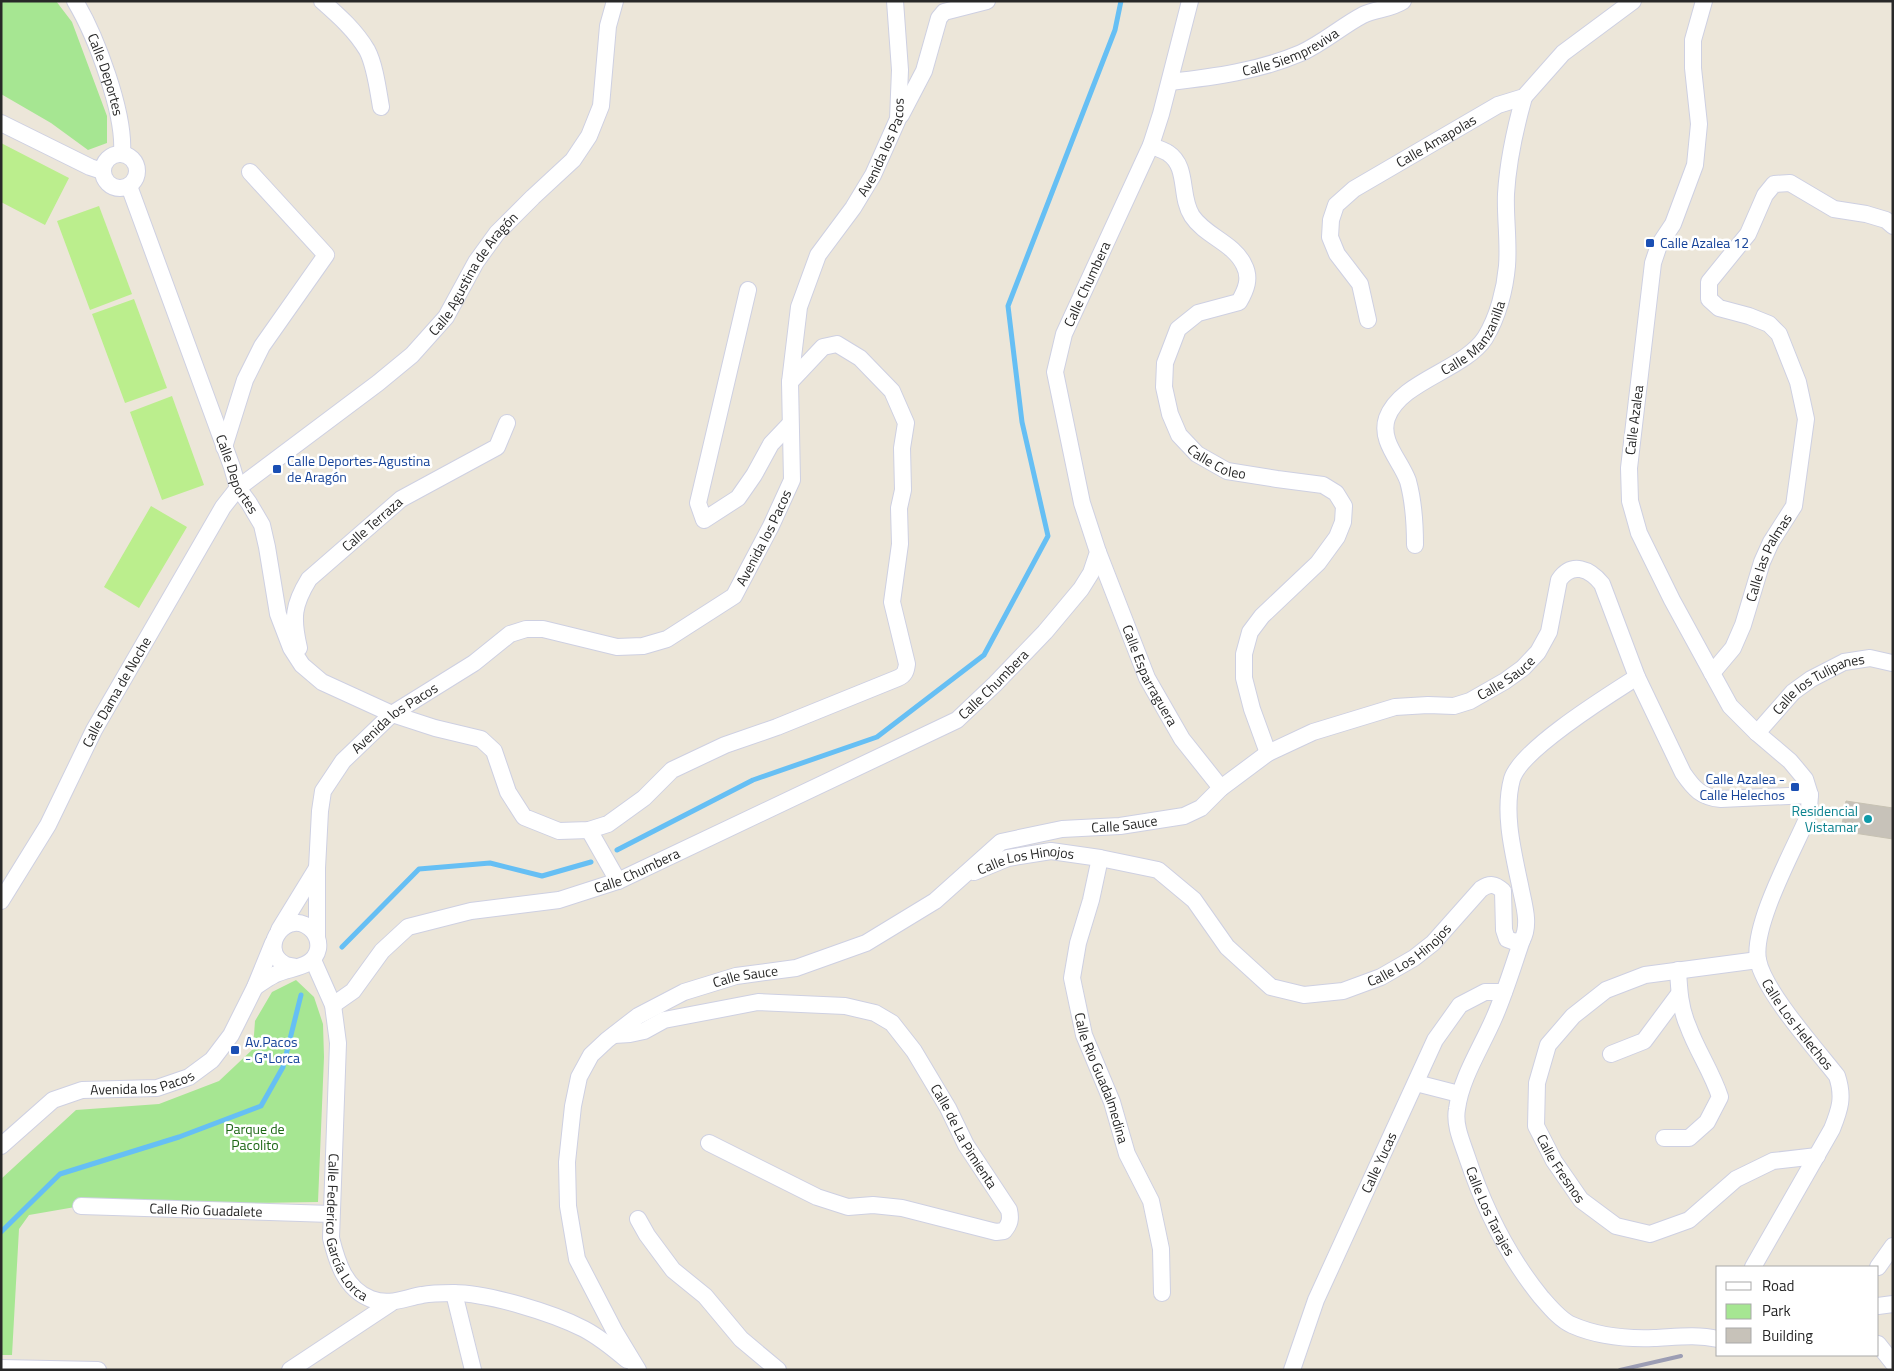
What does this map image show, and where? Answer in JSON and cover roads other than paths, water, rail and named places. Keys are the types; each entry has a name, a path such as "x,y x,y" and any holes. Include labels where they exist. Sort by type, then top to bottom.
{"street":[{"name":"Calle Deportes","path":"75,1 85,19 104,67 121,128 123,140 122,153"},
{"path":"322,1 346,21 367,51 381,107"},
{"name":"Calle Agustina de Aragón","path":"238,488 378,383 412,355 446,317 476,262 497,233 532,196 573,160 589,136 601,106 608,26 615,1"},
{"name":"Avenida los Pacos","path":"317,936 317,868 323,792 343,761 392,714 474,663 510,634 526,629 543,628 617,647 644,646 667,639 734,596 771,526 792,480 790,382 799,306 818,255 853,208 873,175 898,119 900,70 895,1"},
{"path":"898,119 924,71 939,18 944,12 987,1"},
{"name":"Calle Chumbera","path":"333,1005 353,992 382,951 408,927 471,911 559,900 618,881 957,720 995,684 1075,596 1091,573 1098,552 1082,503 1055,372 1064,334 1150,145 1170,82 1190,1"},
{"name":"Calle Siempreviva","path":"1170,82 1218,77 1262,66 1300,53 1334,35 1364,15 1397,5 1403,1"},
{"path":"1524,97 1564,53 1633,1"},
{"name":"Calle Azalea","path":"1704,1 1693,40 1693,68 1699,124 1696,165 1673,224 1659,245 1653,263 1629,468 1630,501 1639,533 1672,600 1730,706 1757,733 1790,761 1805,779 1810,795"},
{"path":"900,70 924,71"},
{"name":"Calle Amapolas","path":"1368,320 1360,284 1337,254 1330,237 1331,220 1336,204 1354,189 1498,105 1524,97"},
{"name":"Calle Manzanilla","path":"1415,545 1414,508 1407,480 1388,443 1385,430 1387,419 1394,405 1416,387 1466,356 1484,339 1495,318 1507,265 1506,194 1508,168 1513,137 1524,97"},
{"path":"1,123 90,167 102,171"},
{"name":"Calle Coleo","path":"1150,145 1169,154 1178,165 1183,178 1184,195 1188,209 1197,224 1230,248 1244,264 1248,276 1246,290 1240,302 1198,313 1178,329 1165,363 1164,387 1170,414 1179,435 1197,454 1227,470 1323,485 1336,493 1344,506 1343,522 1337,537 1318,563 1262,616 1250,632 1244,654 1244,678 1252,709 1268,754"},
{"path":"122,153 130,156 136,163 137,172 135,180 129,186 117,188 110,186 106,182 102,171 105,161 112,155 122,153"},
{"path":"224,447 245,380 262,346 326,255 250,172"},
{"name":"Calle las Palmas","path":"1712,673 1733,648 1743,625 1770,542 1794,506 1806,419 1798,382 1779,334 1770,324 1719,308 1708,299 1709,282 1748,234 1766,195 1774,184 1790,183 1834,209 1866,214 1886,220 1893,226"},
{"name":"Calle Deportes","path":"129,186 238,488 262,525 278,614 291,648 302,665 322,682 392,714"},
{"path":"748,290 698,503 704,520 738,498 754,475 771,444 790,424"},
{"path":"392,714 435,728 481,739 494,751 508,792 524,817 560,831 589,830 608,824 644,798 672,770 725,746 903,676 907,664 892,602 900,544 898,508 902,490 902,448 906,423 892,392 860,358 837,344 823,347 790,382"},
{"name":"Calle Terraza","path":"302,665 295,632 295,611 299,596 309,579 401,499 497,447 507,423"},
{"name":"Calle Dama de Noche","path":"1,901 48,825 94,730 155,623 223,507 238,488"},
{"name":"Calle Esparraguera","path":"1098,552 1147,678 1182,739 1221,788"},
{"name":"Calle Sauce","path":"636,1368 577,1259 568,1206 567,1162 572,1106 579,1077 591,1055 638,1016 684,992 736,976 796,968 866,943 935,901 1001,842 1062,828 1120,826 1184,816 1202,808 1221,788 1268,754 1313,732 1395,707 1454,706 1470,701 1505,681 1523,668 1538,652 1549,632 1559,580 1572,569 1585,570 1595,575 1602,584 1637,676 1692,786 1708,797 1721,799 1810,795"},
{"name":"Calle los Tulipanes","path":"1757,733 1793,692 1810,679 1844,662 1870,658 1892,663"},
{"path":"1522,940 1526,933 1526,914 1510,830 1509,800 1513,777 1526,756 1582,713 1637,676"},
{"name":"Calle Los Helechos","path":"1754,1266 1832,1129 1840,1109 1841,1090 1836,1076 1770,990 1758,960 1758,938 1766,913 1806,821 1810,795"},
{"path":"589,830 618,881"},
{"name":"Calle Los Hinojos","path":"962,877 1008,858 1051,851 1100,858 1158,870 1194,900 1227,946 1271,987 1304,995 1343,991 1382,977 1414,958 1433,943 1481,889 1488,884 1497,885 1503,891 1504,930 1507,939 1515,942 1522,940"},
{"name":"Calle Rio Guadalmedina","path":"1100,858 1091,900 1078,943 1072,978 1084,1035 1112,1102 1127,1154 1151,1201 1161,1249 1162,1293"},
{"name":"Avenida los Pacos","path":"1,1146 53,1100 82,1090 157,1088 189,1077 212,1060 226,1041 255,987 276,937 317,868"},
{"path":"255,987 274,975 305,966 313,960 318,948 317,936 306,924 291,923 276,937 276,954 279,959 283,964 295,968"},
{"name":"Calle Los Tarajes","path":"1522,940 1504,992 1459,1094 1456,1112 1458,1130 1480,1195 1501,1239 1531,1285 1550,1307 1570,1324 1592,1332 1622,1337 1652,1338 1683,1335 1716,1339"},
{"name":"Calle Federico García Lorca","path":"313,960 333,1005 338,1043 331,1238 338,1265 354,1289 371,1299 391,1303 422,1295 454,1293 487,1297 557,1318 585,1330 636,1368"},
{"name":"Calle Fresnos","path":"1758,960 1645,975 1606,990 1573,1016 1548,1045 1537,1083 1536,1126 1554,1162 1581,1200 1616,1226 1650,1234 1689,1220 1736,1179 1772,1161 1817,1156"},
{"path":"1664,1138 1689,1138 1707,1122 1720,1097 1715,1080 1687,1026 1679,994 1678,970"},
{"name":"Calle Yucas","path":"1292,1370 1316,1300 1435,1040 1460,1005 1485,992 1504,992"},
{"path":"1611,1054 1644,1041 1679,994"},
{"name":"Calle de La Pimienta","path":"614,1034 630,1034 644,1031 664,1020 758,1002 845,1006 875,1013 892,1023 914,1050 948,1108 966,1145 1009,1210 1011,1219 1004,1231 996,1232 902,1208 873,1205 848,1206 817,1197 709,1143"},
{"path":"1416,1083 1459,1094"},
{"name":"Calle Rio Guadalete","path":"81,1206 331,1214"},
{"path":"638,1219 672,1270 705,1296 741,1339 778,1370"},
{"path":"1879,1266 1893,1246"},
{"path":"454,1293 473,1370"},
{"path":"290,1370 391,1303"},
{"path":"1879,1306 1893,1304"},
{"path":"1879,1345 1893,1362"},
{"path":"1,1368 98,1370"}],"waterway":[{"path":"617,850 753,780 877,737 984,655 1048,536 1022,422 1008,306 1115,30 1121,1"},
{"path":"342,947 419,869 490,863 542,876 591,862"},
{"path":"1,1232 60,1174 179,1137 261,1106 283,1067 301,995"}],"railway":[{"path":"1620,1370 1681,1356"}],"place":[{"name":"Calle Azalea 12","path":"1650,243"},
{"name":"Calle Deportes-Agustina de Aragón","path":"277,469"},
{"name":"Calle Azalea - Calle Helechos","path":"1795,787"},
{"name":"Residencial Vistamar","path":"1868,819"},
{"name":"Av.Pacos - GªLorca","path":"235,1050"}],"park label":[{"name":"Parque de Pacolito","path":"255,1138"}]}
